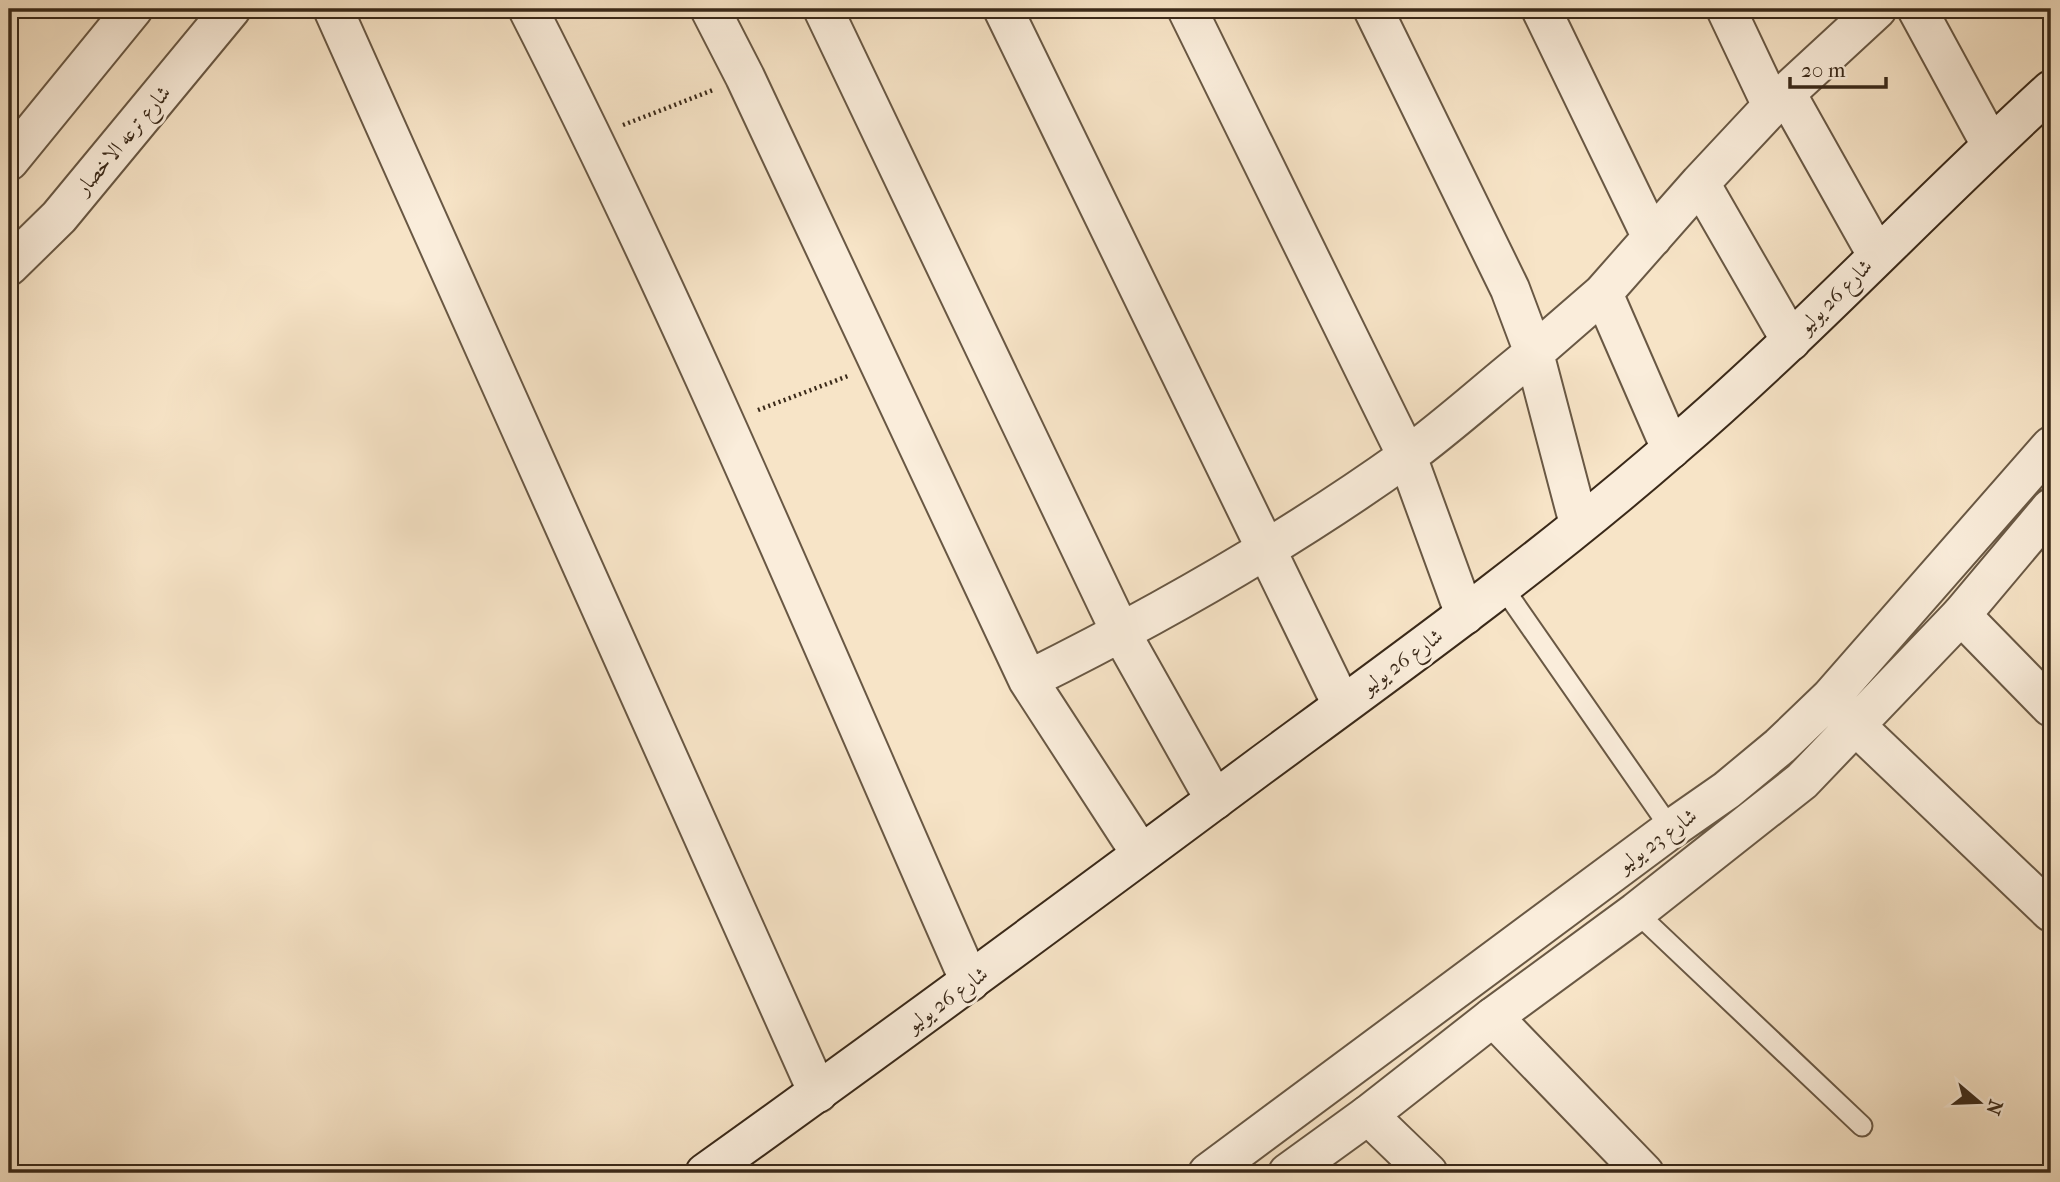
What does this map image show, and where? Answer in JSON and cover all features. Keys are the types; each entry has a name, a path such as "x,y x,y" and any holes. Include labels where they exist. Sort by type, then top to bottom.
{"street":[{"path":"9,162 133,9"},
{"name":"شارع ترعه الاخصار","path":"9,266 59,217 231,9"},
{"path":"333,9 818,1093"},
{"path":"528,9 593,136 724,423 970,982"},
{"path":"710,9 1028,680 1141,854"},
{"path":"823,9 1121,633 1215,800"},
{"path":"1003,9 1342,705"},
{"path":"1187,9 1407,456 1465,615"},
{"path":"1373,9 1510,289 1534,353 1579,524"},
{"path":"1541,9 1652,238"},
{"path":"1726,9 1877,255"},
{"path":"1028,680 1121,633 1266,549 1407,456 1603,293 1779,99 1877,9"},
{"path":"1917,9 1991,145"},
{"name":"شارع 26 يوليو","path":"705,1173 970,982 1502,586 1671,449 1791,341 1877,255 2051,90"},
{"path":"1700,183 1791,341"},
{"path":"1603,293 1671,449"},
{"name":"شارع 23 يوليو","path":"1208,1173 1727,790 1780,746 1830,698 2051,446"},
{"name":"شارع 23 يوليو","path":"1288,1173 1636,912 1802,781 1961,615 2049,517"},
{"path":"1961,615 2051,707"},
{"path":"1855,725 2051,912"},
{"path":"1493,1017 1644,1173"},
{"path":"1368,1115 1428,1173"}],"lane":[{"path":"1502,586 1671,829"},
{"path":"1636,912 1862,1126"}],"path":[{"path":"593,136 745,78"},
{"path":"724,423 878,364"}]}
